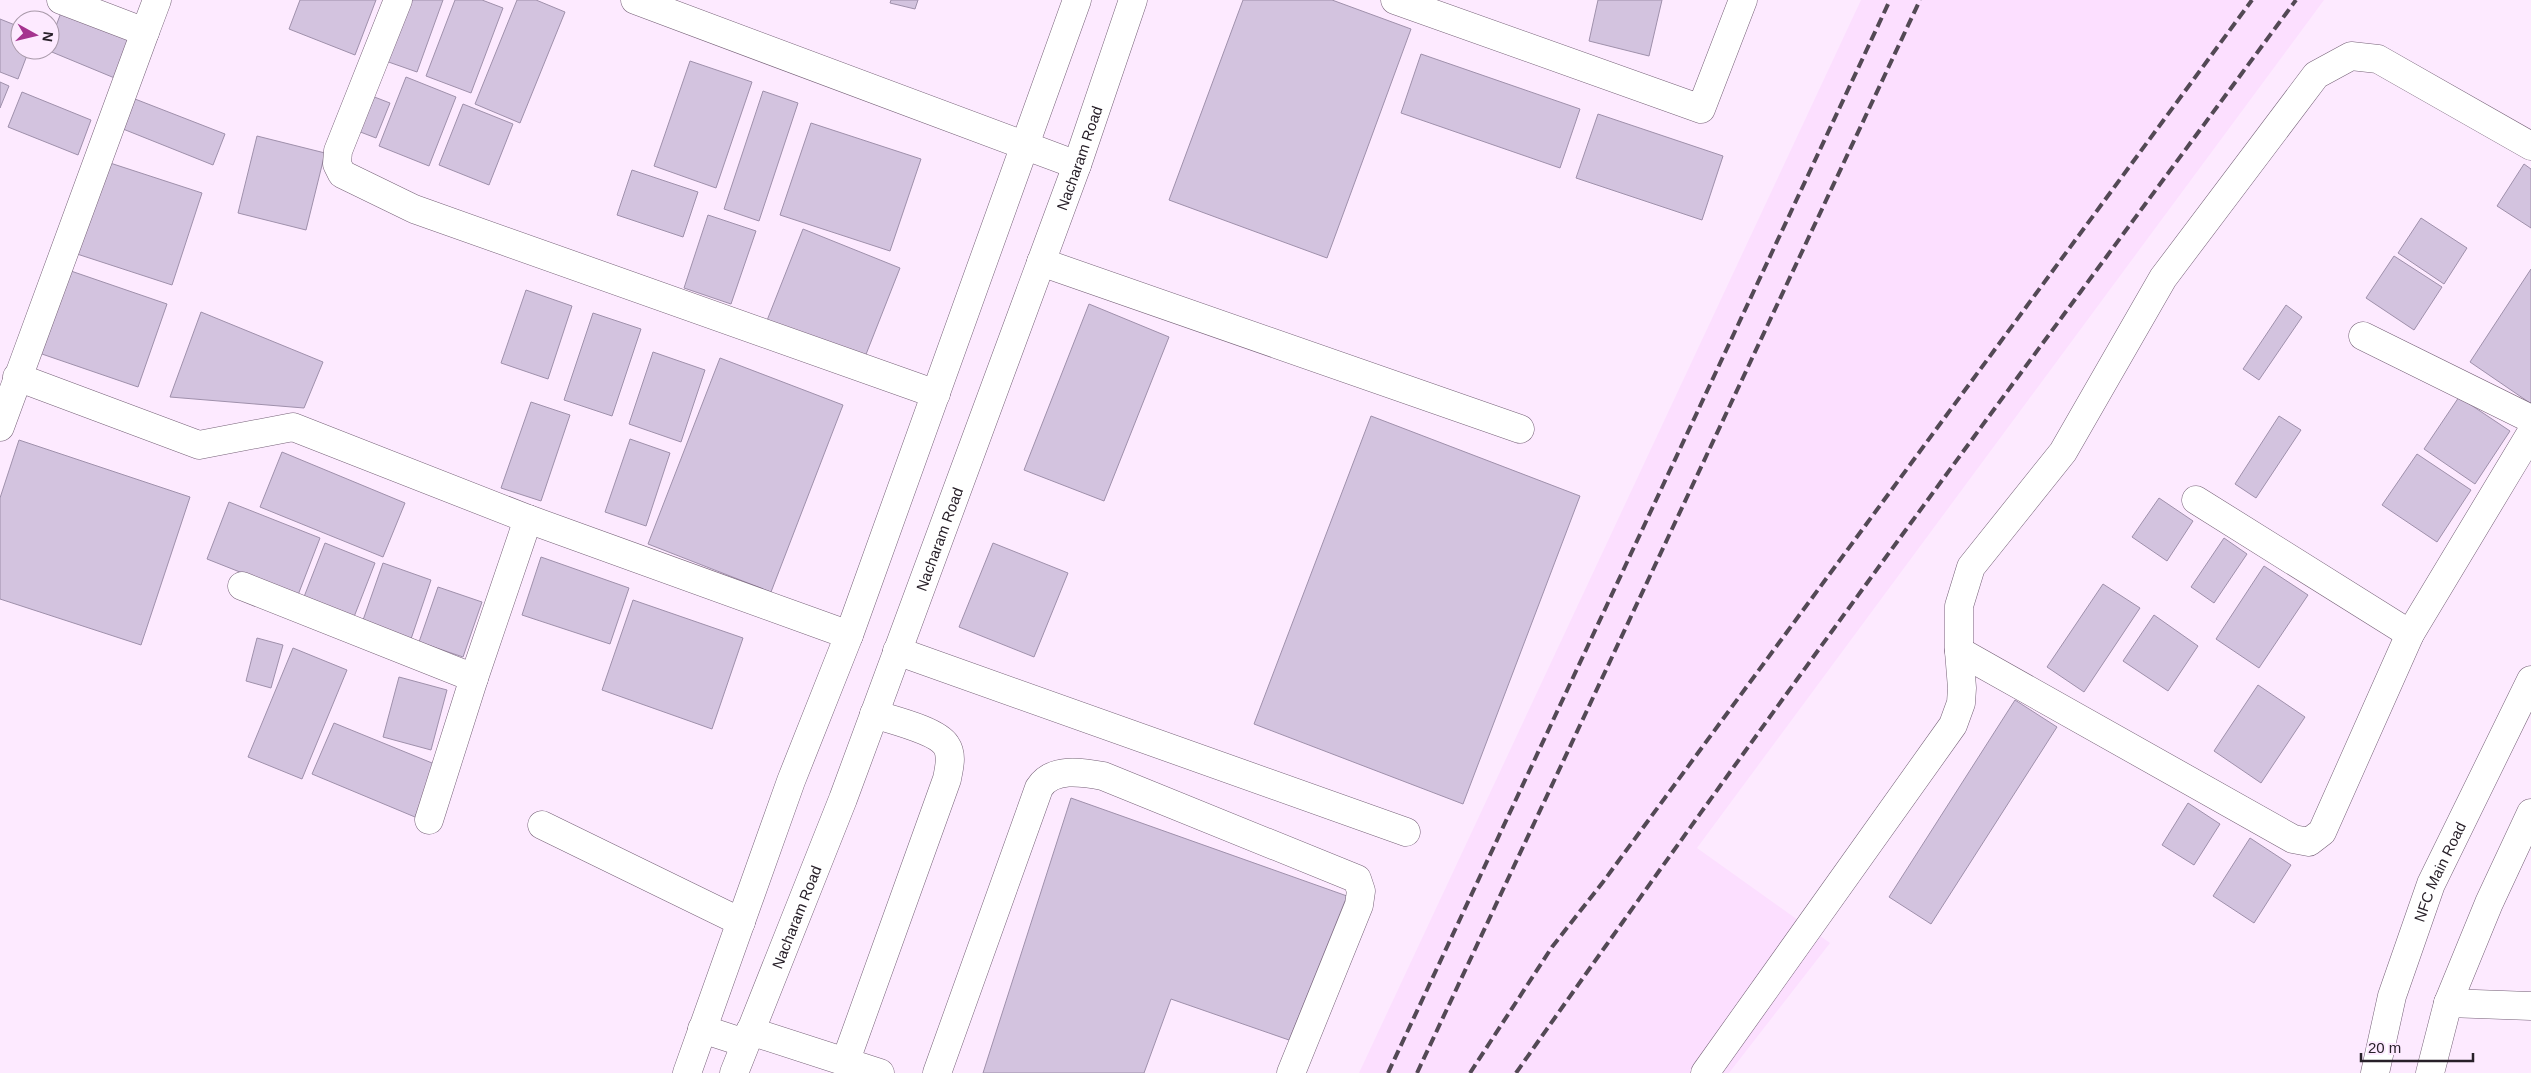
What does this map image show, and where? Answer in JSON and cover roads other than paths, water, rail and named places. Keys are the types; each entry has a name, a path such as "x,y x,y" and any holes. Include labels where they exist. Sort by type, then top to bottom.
{"street":[{"path":"61,0 144,32"},
{"path":"0,427 157,0"},
{"path":"398,0 338,151 337,164 342,174 414,209 936,394"},
{"path":"635,0 1077,166"},
{"path":"687,1073 791,781 849,635 1077,0"},
{"name":"Nacharam Road","path":"734,1073 839,809 1077,166 1133,0"},
{"path":"1394,0 1701,109 1743,0"},
{"path":"1705,1073 1953,726 1961,703 1962,688 1959,650 1959,606 1971,567 2063,452 2163,278 2316,75 2351,56 2378,60 2531,146"},
{"path":"1042,262 1520,429"},
{"path":"2363,336 2531,419"},
{"path":"17,377 199,445 293,427 528,519 849,635"},
{"path":"1959,650 2293,839 2309,842 2322,832 2410,634 2531,433"},
{"path":"2196,500 2410,634"},
{"path":"430,820 474,678 528,519"},
{"path":"242,586 474,678"},
{"path":"897,651 1406,832"},
{"name":"NFC Main Road","path":"2375,1073 2392,996 2431,884 2531,680"},
{"path":"846,1060 948,779 951,760 947,745 936,736 874,714"},
{"path":"937,1073 1039,788 1044,780 1058,774 1079,771 1104,776 1357,879 1361,891 1359,905 1290,1073"},
{"path":"2430,1073 2448,1003 2489,903 2531,813"},
{"path":"542,825 741,922"},
{"path":"2448,1003 2531,1006"},
{"path":"702,1029 748,1037 846,1060 880,1073"}],"railway":[{"path":"1388,1073 1890,0"},
{"path":"1417,1073 1920,0"},
{"path":"1470,1073 1552,947 1603,882 2252,0"},
{"path":"1516,1073 1805,668 2296,0"}]}
